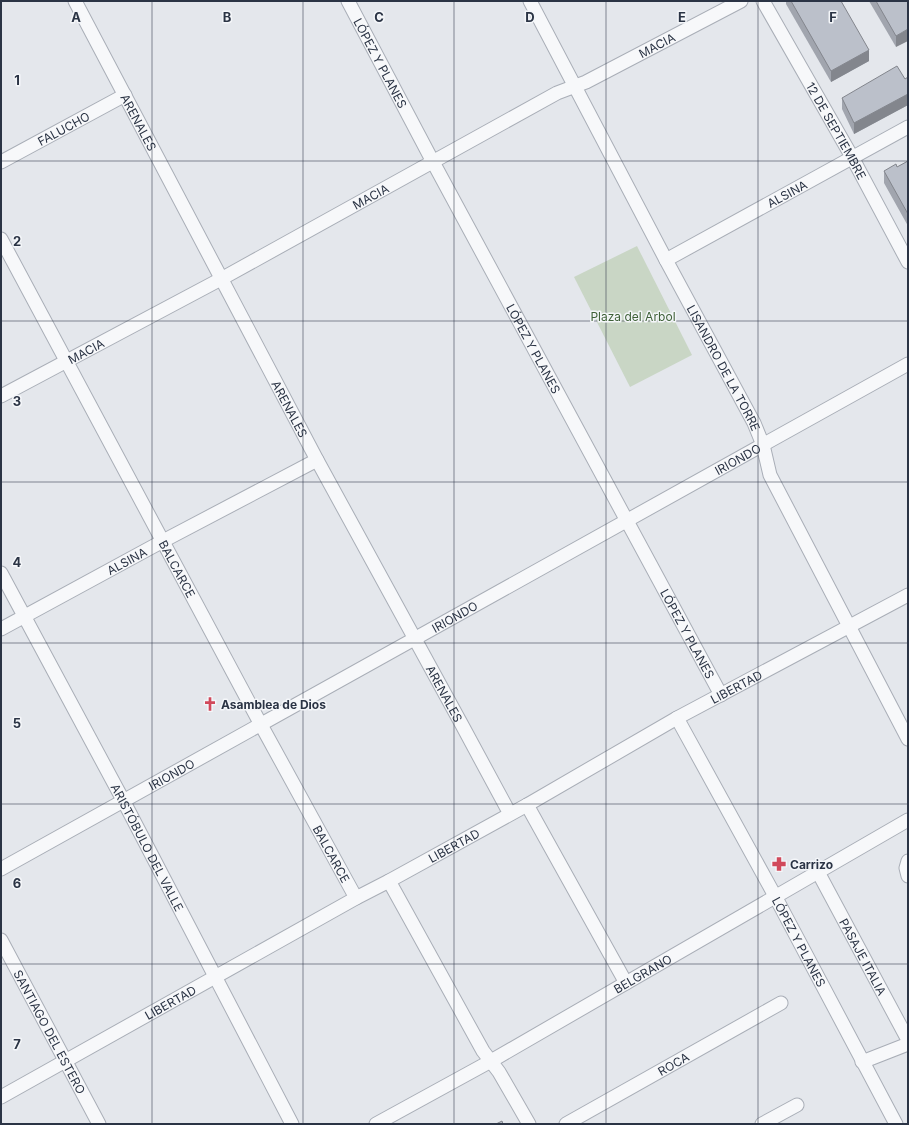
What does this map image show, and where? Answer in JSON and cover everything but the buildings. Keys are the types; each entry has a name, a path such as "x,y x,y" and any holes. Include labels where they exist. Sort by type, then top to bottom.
{"street":[{"name":"ARENALES","path":"75,1 317,460 510,814"},
{"name":"LÓPEZ Y PLANES","path":"348,1 433,162 721,695"},
{"name":"LISANDRO DE LA TORRE","path":"530,1 576,86 666,260 754,423 763,445 770,474 908,739"},
{"name":"MACIA","path":"1,396 221,279 557,93 576,86 741,1"},
{"name":"12 DE SEPTIEMBRE","path":"763,1 852,158 908,262"},
{"name":"FALUCHO","path":"1,162 125,95"},
{"name":"ALSINA","path":"666,260 908,127"},
{"name":"BALCARCE","path":"1,239 260,723 356,898"},
{"name":"IRIONDO","path":"1,869 260,723 908,364"},
{"name":"ALSINA","path":"1,629 317,460"},
{"name":"ARISTÓBULO DEL VALLE","path":"1,573 123,800 292,1124"},
{"name":"LIBERTAD","path":"1,1097 66,1062 356,898 527,805 677,718 908,595"},
{"name":"LÓPEZ Y PLANES","path":"677,718 775,896 896,1124"},
{"path":"527,805 626,983"},
{"name":"BELGRANO","path":"376,1124 491,1061 908,820"},
{"name":"PASAJE ITALIA","path":"818,872 908,1040"},
{"path":"389,881 483,1051 499,1072 529,1124"},
{"name":"SANTIAGO DEL ESTERO","path":"1,940 99,1124"},
{"name":"ROCA","path":"566,1124 780,1003"},
{"path":"862,1062 908,1044"},
{"path":"762,1124 797,1105"}],"green space":[{"name":"Plaza del Arbol","path":"637,246 692,355 630,387 574,277"}],"place":[{"name":"Asamblea de Dios","path":"210,704"},
{"name":"Carrizo","path":"779,864"}]}
